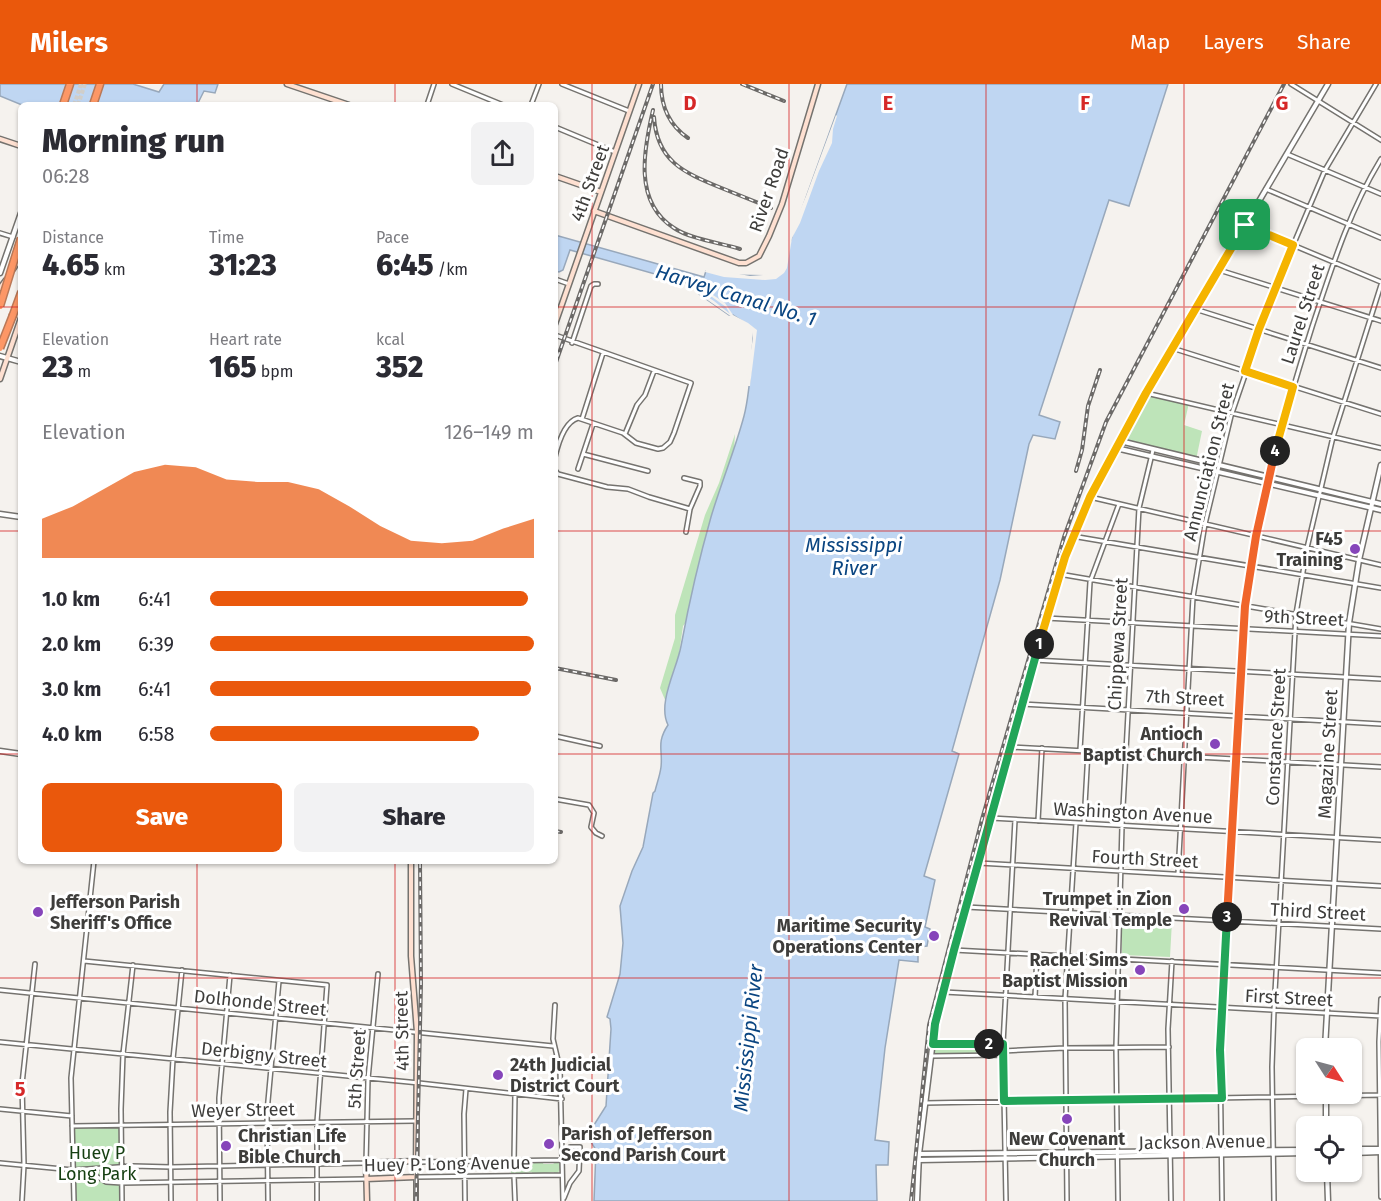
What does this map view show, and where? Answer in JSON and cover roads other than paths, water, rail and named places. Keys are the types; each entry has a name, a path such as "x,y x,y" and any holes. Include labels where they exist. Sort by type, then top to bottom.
{"highway":[{"path":"64,102 70,84"},
{"path":"94,102 100,84"},
{"path":"0,306 18,248"},
{"path":"0,347 18,301"}],"main road":[{"path":"287,84 340,102"},
{"name":"4th Street","path":"558,315 639,84"},
{"name":"River Road","path":"594,211 739,263 746,263 759,256 782,204 818,84"},
{"path":"0,139 18,145"},
{"path":"558,177 601,192"},
{"path":"0,288 18,261"},
{"path":"0,347 8,344 18,332"},
{"path":"0,379 14,338"},
{"name":"4th Street","path":"411,864 411,956 417,1032 416,1177"},
{"name":"Huey P. Long Avenue","path":"366,1163 415,1161"},
{"name":"5th Street","path":"366,1163 367,1201"},
{"name":"Huey P. Long Avenue","path":"366,1179 416,1177"}],"street":[{"path":"428,102 434,84"},
{"path":"452,84 496,102"},
{"path":"532,102 539,84"},
{"path":"562,84 629,111"},
{"path":"1291,84 1381,140"},
{"path":"917,1201 919,1154 935,1024 1034,660 1072,536 1090,497 1146,393 1328,84"},
{"name":"Annunciation Street","path":"1178,874 1193,597 1205,524 1217,472 1245,371 1275,288 1325,170 1376,84"},
{"path":"558,128 615,152"},
{"path":"1287,154 1381,194"},
{"name":"Laurel Street","path":"1222,1201 1220,1050 1245,606 1256,536 1293,387 1333,262 1365,187 1381,159"},
{"path":"1266,189 1381,238"},
{"path":"0,273 18,222"},
{"path":"1245,225 1381,283"},
{"path":"0,233 13,237"},
{"path":"1219,270 1381,321"},
{"path":"558,280 569,284"},
{"name":"Constance Street","path":"1274,1201 1274,1010 1296,614 1307,548 1333,437 1381,283"},
{"path":"572,343 591,286 598,285"},
{"path":"1195,309 1381,368"},
{"path":"558,336 691,383 674,434 665,447 658,449 636,443 625,434 578,418 570,422 558,442"},
{"path":"1172,348 1381,414"},
{"path":"582,420 603,352"},
{"path":"0,356 18,361"},
{"path":"625,434 637,405 645,395 654,370"},
{"path":"1146,393 1381,448"},
{"path":"578,469 593,424"},
{"path":"1120,441 1381,504"},
{"path":"1116,448 1381,510"},
{"name":"Chippewa Street","path":"1118,1201 1116,1047 1122,826 1139,508 1153,450"},
{"path":"583,454 648,471"},
{"name":"Magazine Street","path":"1325,1038 1349,623 1359,560 1381,465"},
{"path":"558,474 607,487 628,489 690,509"},
{"path":"684,478 700,482 690,509 686,532"},
{"path":"1346,502 1347,496"},
{"path":"1090,497 1381,565"},
{"path":"1080,750 1091,580 1119,504"},
{"path":"0,514 18,517"},
{"path":"1072,536 1381,588"},
{"path":"1059,574 1381,629"},
{"name":"9th Street","path":"1046,618 1381,636"},
{"path":"1034,660 1381,679"},
{"name":"7th Street","path":"1022,704 1129,708 1381,724"},
{"path":"558,737 600,746"},
{"path":"1011,747 1381,767"},
{"path":"1038,821 1042,748"},
{"path":"0,751 18,754"},
{"path":"1084,824 1088,751"},
{"path":"558,800 589,805 594,813 591,827 602,836"},
{"name":"Washington Avenue","path":"991,818 1381,840"},
{"path":"1006,1201 1004,996 1015,820"},
{"path":"1067,1201 1065,999 1076,823"},
{"name":"Fourth Street","path":"979,863 1381,886"},
{"path":"74,1201 71,1078 94,864"},
{"name":"Third Street","path":"966,908 1381,929"},
{"path":"954,950 1381,973"},
{"path":"1035,997 1038,954"},
{"path":"84,961 327,985 317,1122 317,1201"},
{"path":"1171,1201 1168,1047 1172,961"},
{"path":"22,1201 24,1165 22,1084 35,964"},
{"path":"122,1201 123,1054 133,965"},
{"path":"171,1201 170,1125 173,1059 182,970"},
{"name":"5th Street","path":"366,1163 366,1122 378,974"},
{"path":"220,1201 221,1064 230,975"},
{"path":"268,1201 267,1124 279,981"},
{"name":"Dolhonde Street","path":"0,990 553,1046"},
{"name":"First Street","path":"944,992 1381,1016"},
{"path":"1381,999 1381,1197"},
{"path":"555,1005 553,1046 560,1069 562,1099 563,1201"},
{"name":"Derbigny Street","path":"0,1042 562,1099"},
{"path":"933,1044 1003,1044"},
{"path":"931,1056 1065,1048 1168,1047"},
{"path":"465,1201 466,1088"},
{"path":"514,1161 515,1094"},
{"path":"1362,1095 1380,1095"},
{"path":"925,1102 1296,1096"},
{"path":"0,1109 72,1116"},
{"name":"Weyer Street","path":"72,1126 415,1121"},
{"path":"562,1161 570,1147 580,1147 579,1171 570,1183 563,1201"},
{"path":"1362,1151 1380,1150"},
{"name":"Jackson Avenue","path":"919,1154 1066,1156 1296,1152"},
{"name":"Jackson Avenue","path":"919,1160 1005,1156"},
{"name":"Huey P. Long Avenue","path":"415,1161 562,1161"},
{"name":"Huey P. Long Avenue","path":"0,1163 73,1170 122,1167 366,1163"},
{"name":"Huey P. Long Avenue","path":"85,1169 106,1182 122,1184 366,1179"},
{"name":"Huey P. Long Avenue","path":"416,1177 562,1175"},
{"path":"514,1176 515,1201"},
{"name":"4th Street","path":"416,1177 416,1201"},
{"path":"1327,1182 1328,1201"}],"water":[{"path":"0,84 133,84 159,92 164,84 218,84 215,93 204,91 198,102 18,103 0,96"},
{"name":"Mississippi River","path":"847,84 1168,84 1129,206 1109,200 1039,415 1060,422 1055,439 1033,435 1029,444 1000,580 952,751 959,754 924,876 935,880 925,927 930,929 927,946 918,947 918,962 899,960 885,1048 875,1140 889,1142 888,1165 876,1165 877,1201 594,1201 596,1150 589,1139 592,1128 606,1106 611,1029 610,1019 607,1017 620,974 623,943 620,906 643,847 653,793 661,770 661,742 668,725 665,716 666,696 679,655 694,581 715,504 744,416 754,329 699,294 701,287 570,250 563,270 558,272 558,236 704,277 706,271 724,275 775,276 785,266 790,242"}],"tunnel":[{"path":"75,102 81,84"},
{"path":"79,102 85,84"}],"railway":[{"path":"558,356 653,84"},
{"path":"661,84 667,114 681,133 688,138"},
{"path":"742,84 784,101"},
{"path":"911,1201 929,1025 982,819 1064,537 1106,422 1284,84"},
{"path":"653,110 645,158 647,190 652,204 661,217 681,232 740,249"},
{"path":"654,117 660,144 674,163 694,176 771,208"},
{"path":"1076,471 1082,450 1088,406 1100,370"},
{"path":"558,669 616,680"},
{"path":"416,1201 421,984 420,864"}],"place":[{"name":"F45 Training","path":"1355,549"},
{"name":"Antioch Baptist Church","path":"1215,744"},
{"name":"Trumpet in Zion Revival Temple","path":"1184,909"},
{"name":"Jefferson Parish Sheriff's Office","path":"38,912"},
{"name":"Maritime Security Operations Center","path":"934,936"},
{"name":"Rachel Sims Baptist Mission","path":"1140,970"},
{"name":"24th Judicial District Court","path":"498,1075"},
{"name":"New Covenant Church","path":"1067,1119"},
{"name":"Parish of Jefferson Second Parish Court","path":"549,1144"},
{"name":"Christian Life Bible Church","path":"226,1146"}],"water label":[{"name":"Harvey Canal No. 1","path":"736,295"}],"park label":[{"name":"Huey P Long Park","path":"97,1163"}]}
